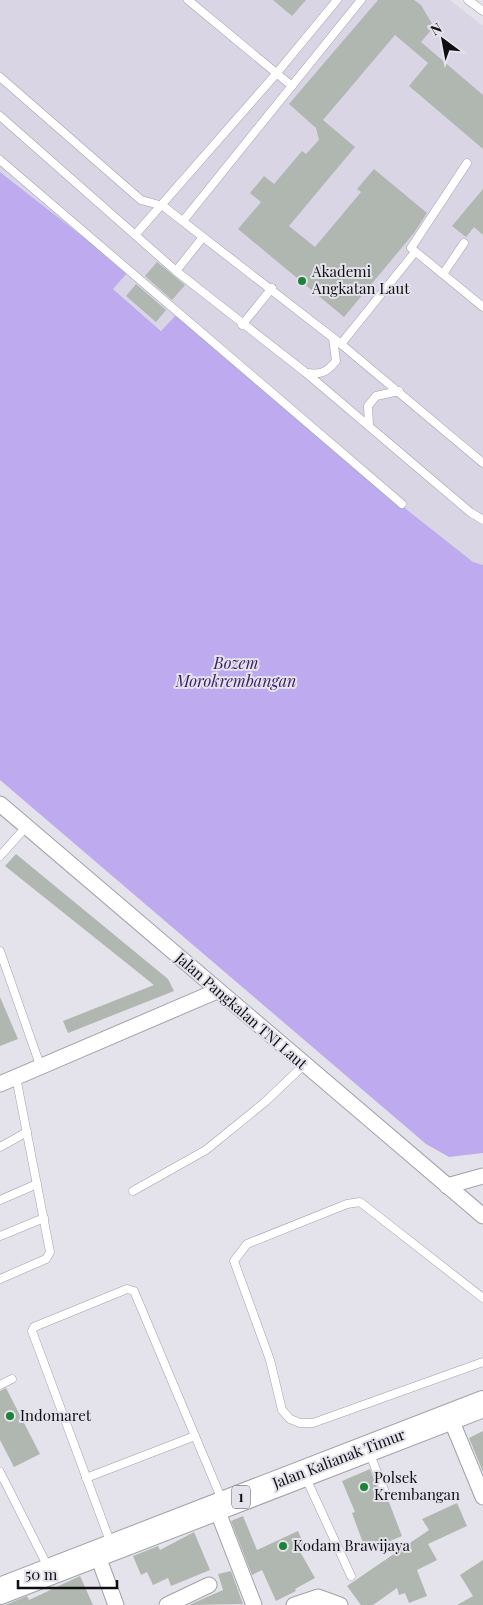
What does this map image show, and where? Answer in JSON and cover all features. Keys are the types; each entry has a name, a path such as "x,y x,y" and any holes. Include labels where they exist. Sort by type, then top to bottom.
{"highway":[{"name":"Jalan Kalianak Timur","path":"0,1591 483,1404"}],"street":[{"name":"Jalan Pangkalan TNI Laut","path":"0,804 447,1186 480,1207"},
{"path":"0,1084 40,1065 217,991"},
{"path":"447,1186 483,1176"},
{"path":"450,1417 483,1497"},
{"path":"220,1506 254,1605"},
{"path":"104,1550 116,1605"},
{"path":"167,1605 208,1585"},
{"path":"294,1605 318,1597 340,1605"}],"lane":[{"path":"188,0 292,86"},
{"path":"135,235 163,206 338,0"},
{"path":"184,221 361,0"},
{"path":"468,0 483,11"},
{"path":"0,76 142,200 163,206 272,288 483,462"},
{"path":"0,116 176,271 242,325 304,372 470,512 483,520"},
{"path":"0,160 402,504"},
{"path":"467,163 410,248 483,307"},
{"path":"176,271 203,237"},
{"path":"443,274 464,244"},
{"path":"341,344 415,252"},
{"path":"242,325 272,288"},
{"path":"304,372 318,374 330,369 336,361 333,338"},
{"path":"369,425 368,406 376,396 399,391"},
{"path":"0,856 26,827"},
{"path":"0,951 40,1065"},
{"path":"133,1191 206,1150 265,1102 304,1065"},
{"path":"0,1280 48,1256 50,1252 16,1077"},
{"path":"0,1146 27,1132"},
{"path":"0,1200 38,1184"},
{"path":"483,1298 360,1202 347,1204 247,1244 234,1260 270,1360 282,1410 290,1419 300,1423 313,1423 483,1362"},
{"path":"0,1236 44,1218"},
{"path":"104,1550 86,1478 32,1331 34,1327 127,1289 134,1291 195,1436 220,1506"},
{"path":"0,1385 12,1379"},
{"path":"86,1478 195,1436"},
{"path":"368,1448 385,1492"},
{"path":"303,1473 352,1576"},
{"path":"1,1478 50,1571"}],"shaded area":[{"name":"Akademi Angkatan Laut","path":"0,0 450,0 483,26 483,565 473,562 406,509 177,315 162,331 113,289 127,272 0,172"}],"water":[{"name":"Bozem Morokrembangan","path":"0,172 128,272 113,289 161,331 176,315 406,509 473,562 483,565 483,1153 449,1157 426,1144 0,780"}],"building":[{"path":"273,0 306,0 292,16"},
{"path":"378,0 414,0 421,5 434,27 421,42 483,95 483,149 409,86 428,63 395,35 323,120 355,147 289,226 315,247 361,192 357,189 374,169 427,213 414,233 344,317 238,229 261,202 250,193 264,176 274,184 302,151 306,154 319,140 316,128 289,104"},
{"path":"483,189 483,235 474,227 466,237 452,226"},
{"path":"157,262 185,285 172,300 145,276"},
{"path":"136,284 166,310 156,322 126,296"},
{"path":"16,854 168,979 174,991 68,1033 63,1021 154,985 5,866"},
{"path":"0,997 18,1039 0,1046"},
{"name":"Indomaret","path":"6,1388 40,1454 14,1467 0,1440 0,1391"},
{"path":"483,1431 483,1472 469,1438"},
{"path":"370,1469 380,1495 387,1497 402,1536 366,1551 352,1513 355,1512 342,1481"},
{"path":"457,1503 467,1526 428,1544 437,1560 417,1570 427,1596 409,1603 405,1593 399,1595 397,1588 373,1605 361,1605 347,1586 429,1530 422,1519"},
{"path":"243,1516 257,1550 298,1531 304,1545 298,1548 315,1578 295,1589 296,1591 276,1601 262,1570 252,1575 231,1521"},
{"path":"194,1532 210,1570 171,1586 168,1578 153,1585 147,1572 141,1575 133,1556 158,1546 160,1550"},
{"path":"483,1560 483,1605 457,1605 473,1596 460,1575"},
{"path":"231,1571 243,1604 189,1605 223,1590 218,1574"},
{"path":"80,1576 93,1605 5,1605 27,1596 29,1600"}],"place":[{"name":"Akademi Angkatan Laut","path":"302,281"},
{"name":"Indomaret","path":"10,1416"},
{"name":"Polsek Krembangan","path":"364,1487"},
{"name":"Kodam Brawijaya","path":"283,1546"}]}
